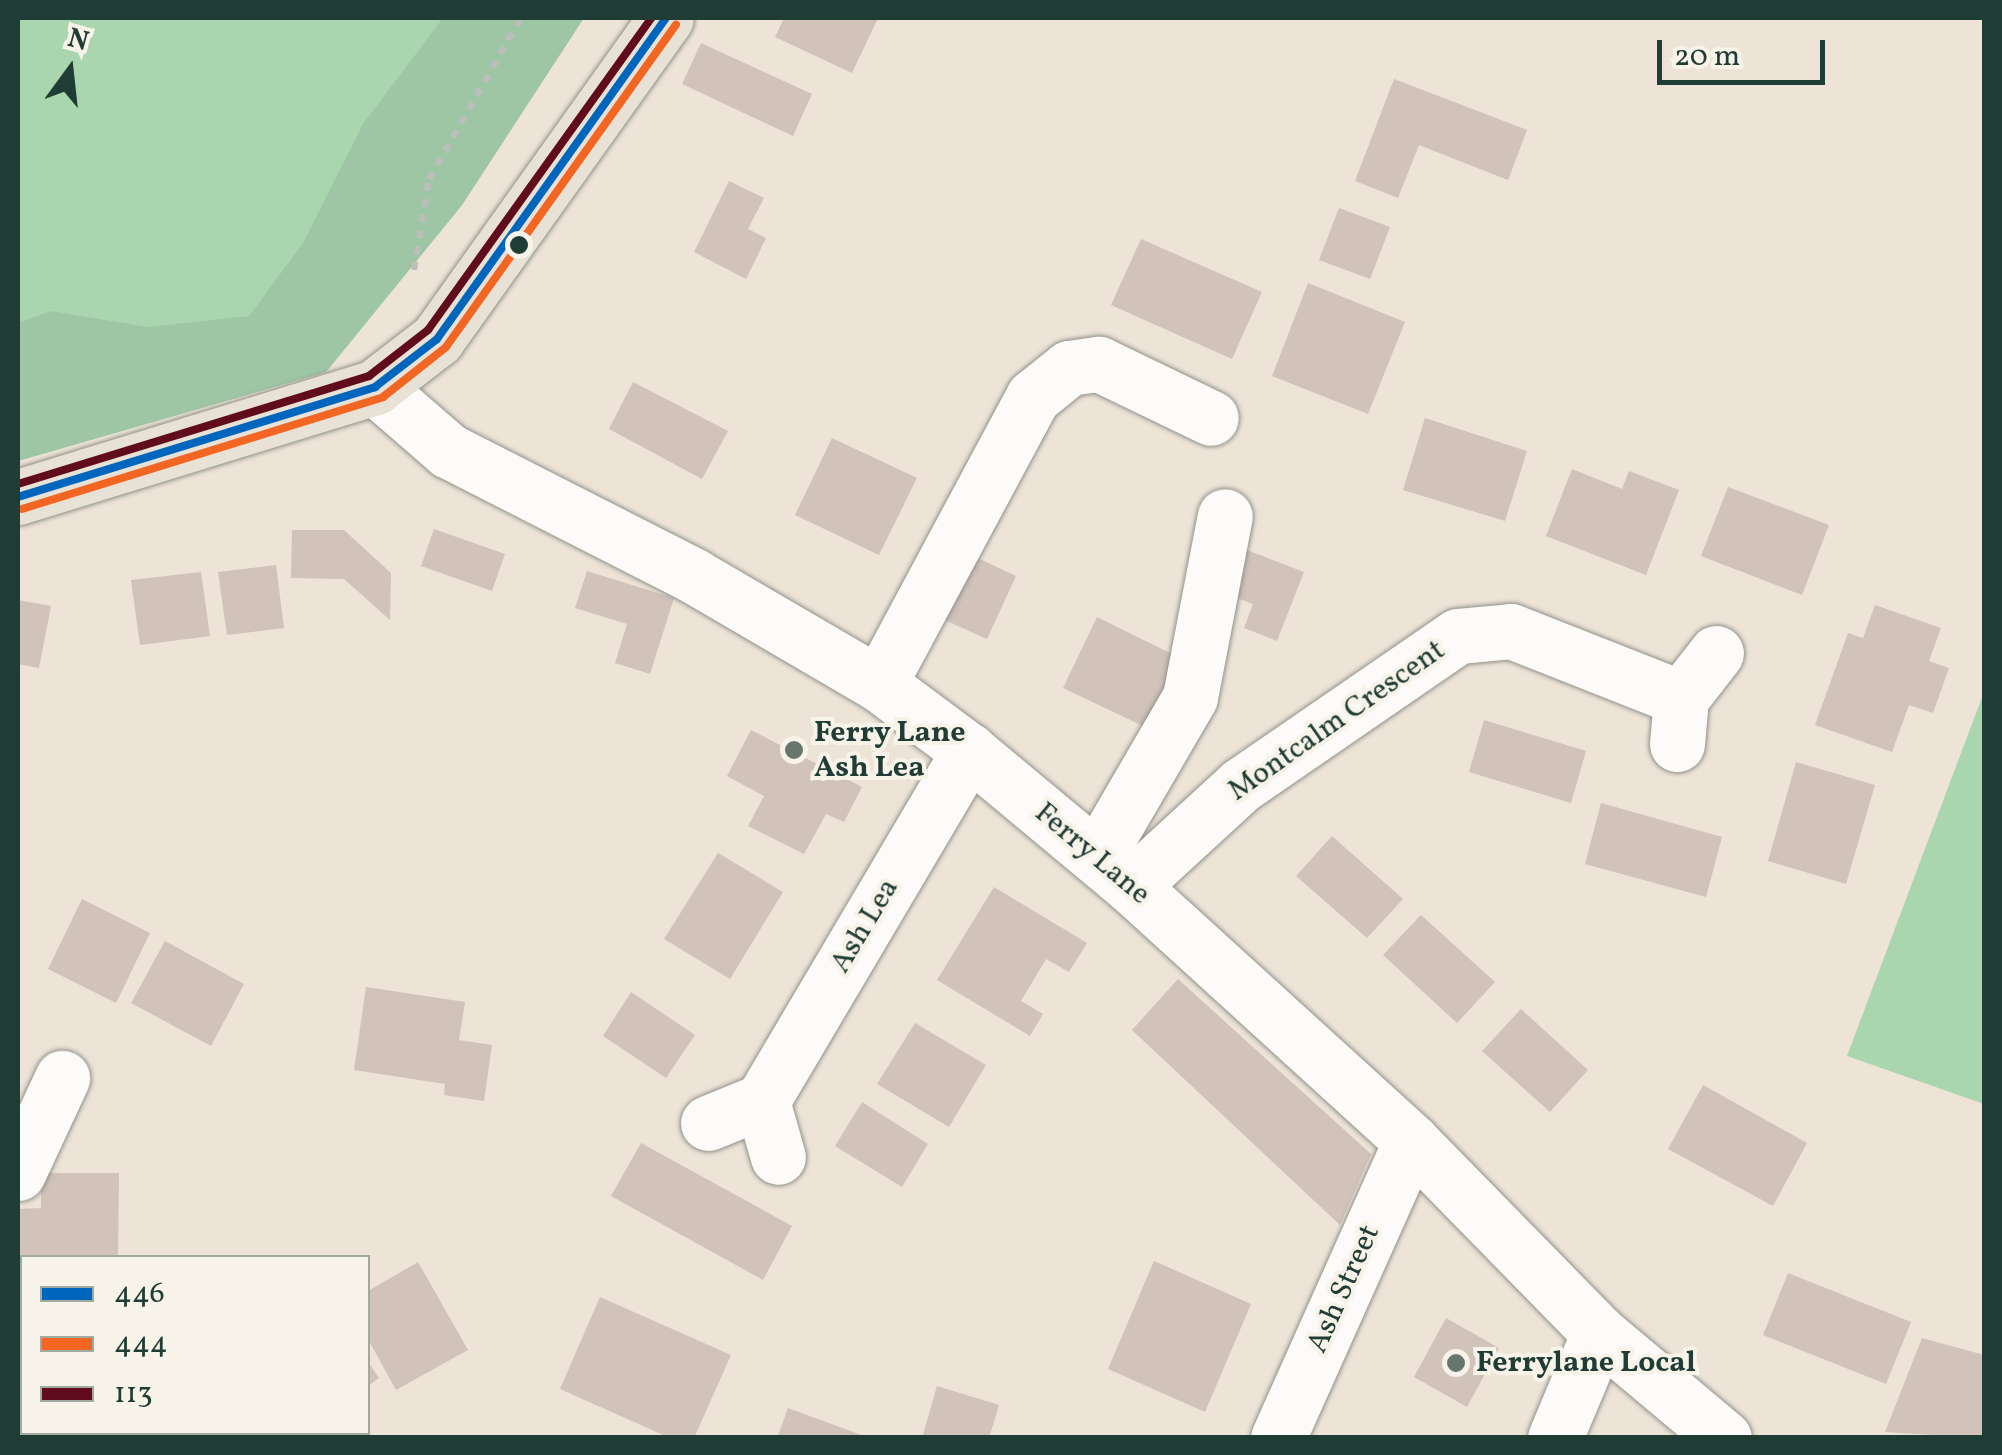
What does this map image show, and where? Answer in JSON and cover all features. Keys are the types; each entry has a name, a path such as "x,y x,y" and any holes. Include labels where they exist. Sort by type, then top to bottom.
{"main road":[{"path":"18,496 375,387 436,339 666,18"}],"street":[{"path":"879,684 1033,397 1069,368 1099,364 1211,418"},
{"name":"Ferry Lane","path":"375,387 449,451 694,576 879,684 969,751 1114,872 1411,1141 1599,1333 1724,1438"},
{"path":"1114,872 1190,697 1225,516"},
{"name":"Montcalm Crescent","path":"1114,872 1458,636 1511,632 1679,721 1716,654"},
{"name":"Ash Lea","path":"762,1101 969,751"},
{"path":"18,1173 62,1078"},
{"path":"708,1122 762,1101 778,1157"},
{"name":"Ash Street","path":"1278,1438 1411,1141"},
{"path":"1555,1438 1599,1333"}],"path":[{"path":"436,339 410,293 429,178 521,18"}],"green space":[{"path":"18,18 583,18 462,205 326,372 18,461"},
{"path":"443,18 584,18 462,205 326,372 18,461 18,323 51,311 148,327 249,316 303,243 363,124"},
{"path":"1984,692 1984,1104 1847,1056"}],"building":[{"path":"784,18 878,18 852,73 775,37"},
{"path":"701,43 812,94 793,136 682,84"},
{"path":"1394,79 1527,130 1508,180 1419,145 1398,198 1355,181"},
{"path":"729,181 764,198 748,229 766,238 746,279 694,252"},
{"path":"1339,208 1390,227 1370,279 1319,260"},
{"path":"1141,239 1262,292 1232,359 1111,305"},
{"path":"1308,283 1405,322 1368,414 1272,376"},
{"path":"633,382 728,431 702,479 609,429"},
{"path":"1425,418 1527,451 1505,521 1403,490"},
{"path":"832,438 917,478 879,555 795,515"},
{"path":"1572,469 1622,489 1629,471 1679,490 1646,575 1546,536"},
{"path":"1728,487 1829,525 1802,595 1701,556"},
{"path":"434,529 505,554 492,591 421,566"},
{"path":"292,530 344,530 391,573 390,620 344,579 291,578"},
{"path":"1234,545 1304,572 1277,641 1244,628 1253,604 1216,590"},
{"path":"969,554 1016,576 987,639 940,618"},
{"path":"276,565 284,628 227,635 218,572"},
{"path":"587,571 674,598 650,674 615,663 627,624 575,608"},
{"path":"201,572 210,636 140,645 131,580"},
{"path":"18,600 51,606 39,668 18,664"},
{"path":"1875,605 1941,628 1929,661 1949,668 1933,713 1909,705 1892,752 1815,725 1848,633 1863,638"},
{"path":"1097,617 1178,657 1145,727 1063,688"},
{"path":"1484,720 1586,751 1571,803 1469,772"},
{"path":"751,730 862,787 844,822 826,814 804,854 748,826 764,796 727,776"},
{"path":"1796,762 1875,785 1846,884 1768,861"},
{"path":"1601,803 1722,837 1706,897 1585,864"},
{"path":"1332,836 1403,899 1367,938 1296,876"},
{"path":"718,853 783,892 730,979 664,939"},
{"path":"994,887 1087,943 1069,972 1046,959 1021,1001 1043,1014 1030,1036 937,980"},
{"path":"82,899 150,933 116,1003 48,969"},
{"path":"1421,915 1495,982 1457,1023 1383,955"},
{"path":"165,941 244,984 211,1046 131,1003"},
{"path":"1178,979 1371,1154 1340,1225 1132,1030"},
{"path":"366,987 465,1002 459,1040 492,1045 484,1101 444,1095 445,1084 354,1070"},
{"path":"631,992 695,1035 666,1078 603,1036"},
{"path":"1521,1009 1588,1070 1550,1112 1482,1051"},
{"path":"915,1023 986,1065 949,1127 877,1084"},
{"path":"1703,1085 1807,1143 1773,1206 1668,1149"},
{"path":"862,1102 928,1144 902,1187 835,1146"},
{"path":"641,1143 792,1226 763,1280 611,1196"},
{"path":"41,1173 119,1173 118,1255 20,1255 18,1291 18,1209 41,1208"},
{"path":"1154,1261 1251,1304 1205,1412 1108,1369"},
{"path":"418,1262 468,1350 396,1390 370,1343 370,1290"},
{"path":"1788,1273 1911,1322 1886,1384 1763,1335"},
{"path":"600,1297 731,1355 694,1438 670,1438 560,1389"},
{"name":"Ferrylane Local","path":"1446,1318 1499,1348 1467,1407 1414,1377"},
{"path":"1922,1338 1984,1355 1984,1438 1885,1432"},
{"path":"370,1365 379,1378 370,1385"},
{"path":"937,1386 999,1405 989,1438 922,1438"},
{"path":"788,1408 867,1437 867,1438 777,1438"},
{"path":"274,1435 277,1438 190,1438"}],"transit line":[{"name":"113","path":"18,484 369,376 428,330 651,18"},
{"name":"446","path":"18,497 375,387 437,339 666,18"},
{"name":"444","path":"22,509 383,397 446,347 676,25"}],"place":[{"name":"Ferry Lane Ash Lea","path":"794,750"},
{"name":"Ferrylane Local","path":"1456,1363"}]}
